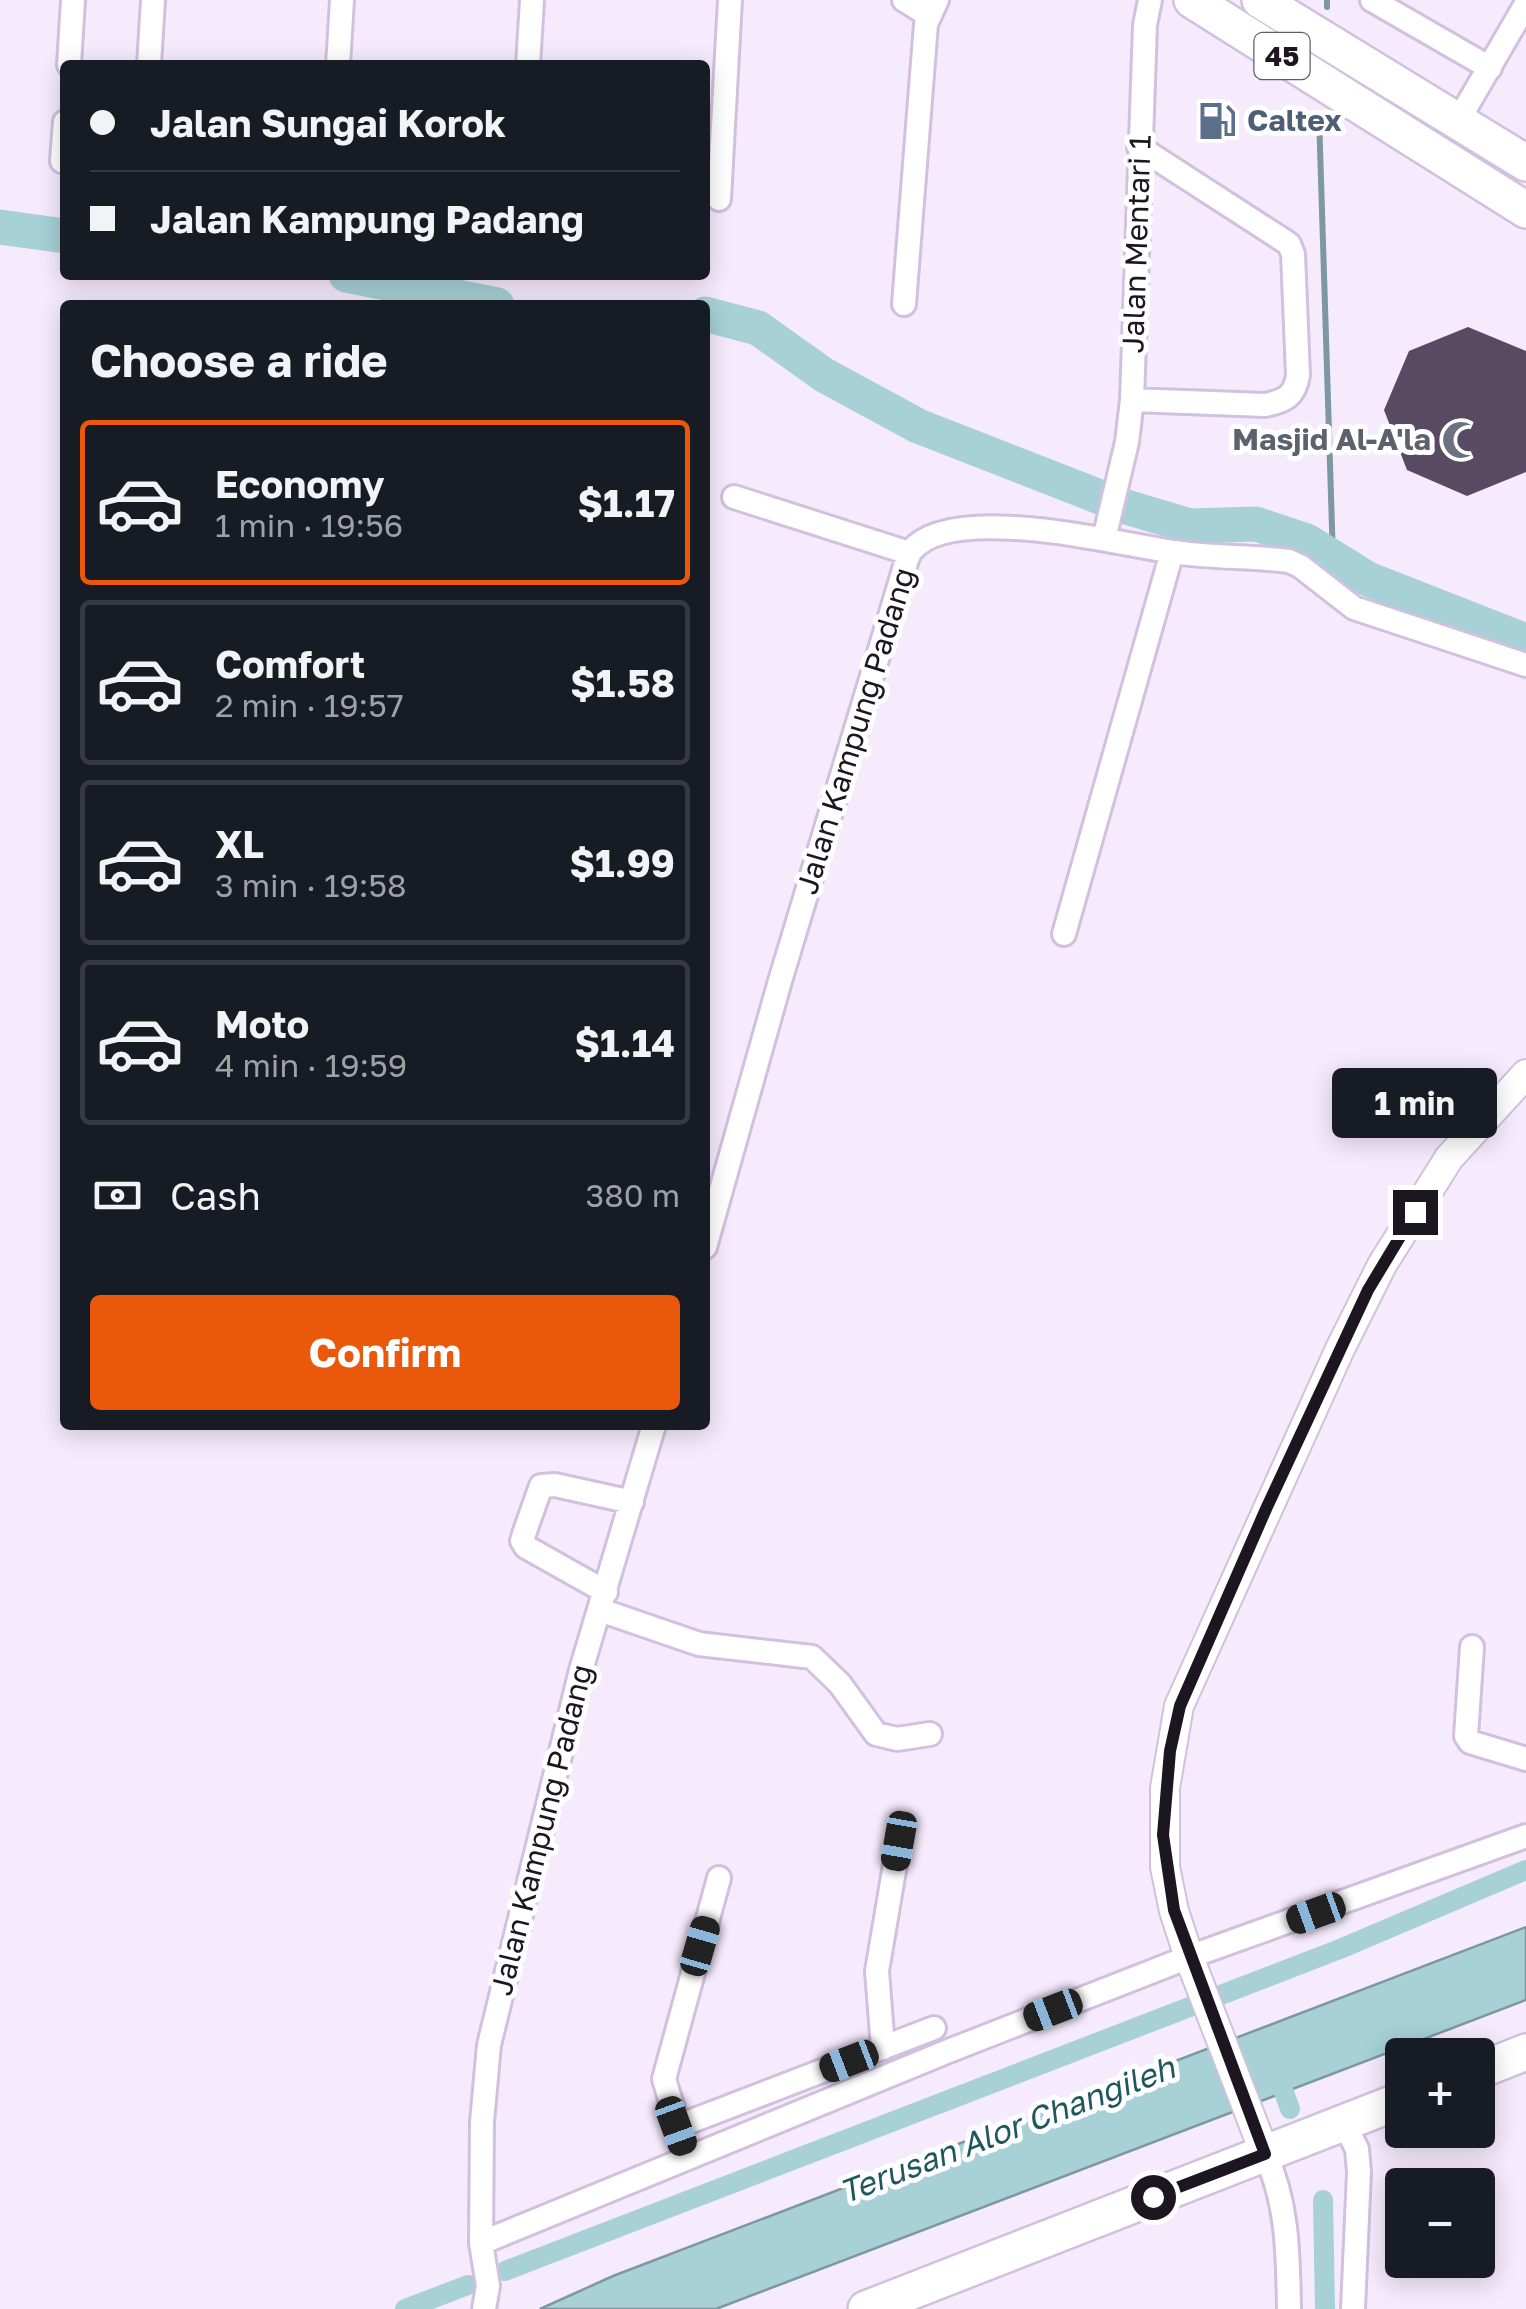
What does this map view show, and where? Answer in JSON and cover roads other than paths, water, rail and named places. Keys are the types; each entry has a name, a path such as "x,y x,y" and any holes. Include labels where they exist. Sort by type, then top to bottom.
{"main road":[{"name":"45","path":"1192,0 1526,210"},
{"name":"45","path":"1260,0 1526,163"},
{"path":"1406,133 1416,97"},
{"path":"1495,2064 1526,2052"},
{"path":"866,2309 1261,2144 1344,2123 1385,2107"}],"street":[{"path":"69,60 74,0"},
{"path":"149,60 153,0"},
{"path":"338,60 342,0"},
{"path":"528,60 532,0"},
{"path":"718,199 730,0"},
{"path":"904,0 933,8 904,304"},
{"name":"Jalan Mentari 1","path":"1106,532 1128,442 1132,400 1145,12 1150,0"},
{"path":"1372,0 1490,68"},
{"path":"1458,121 1526,4"},
{"path":"1132,400 1265,405 1286,399 1296,389 1298,376 1290,244 1140,146"},
{"path":"734,497 909,554"},
{"name":"Jalan Kampung Padang","path":"710,1215 909,554 929,538 989,527 1106,532 1172,552 1290,562 1354,608 1526,665"},
{"path":"1064,934 1172,552"},
{"path":"1289,2309 1287,2237 1276,2178 1174,1910 1163,1835 1170,1751 1180,1706 1332,1366 1382,1265 1449,1158 1526,1074"},
{"name":"Jalan Kampung Padang","path":"484,2309 488,2286 480,2243 482,2122 489,2045 581,1670 653,1430"},
{"path":"632,1502 542,1486 524,1534 526,1548 603,1601 699,1644 812,1658 840,1684 876,1734 897,1739 930,1734"},
{"path":"1472,1647 1466,1736 1470,1742 1526,1760"},
{"path":"480,2243 688,2158 1526,1836"},
{"path":"883,2048 877,1971 899,1841"},
{"path":"688,2158 664,2079 719,1878"},
{"path":"676,2126 934,2028"},
{"path":"1344,2123 1356,2149 1358,2172 1353,2309"}],"water":[{"name":"Terusan Alor Changileh","path":"1526,1927 1526,2000 1426,2038 1385,2038 1385,2054 716,2309 540,2309 613,2276"}],"waterway":[{"path":"1327,0 1327,7"},
{"path":"1319,116 1333,559"},
{"path":"0,227 60,235"},
{"path":"371,280 472,300"},
{"path":"710,315 758,328 824,375 918,426 1123,506 1190,526 1256,524 1307,541 1368,579 1526,641"},
{"path":"505,2271 1340,1949 1526,1870"},
{"path":"1275,2067 1290,2109"},
{"path":"1323,2200 1325,2309"},
{"path":"405,2309 468,2285"}],"place":[{"name":"Caltex","path":"1217,121"},
{"name":"Masjid Al-A'la","path":"1461,440"}]}
